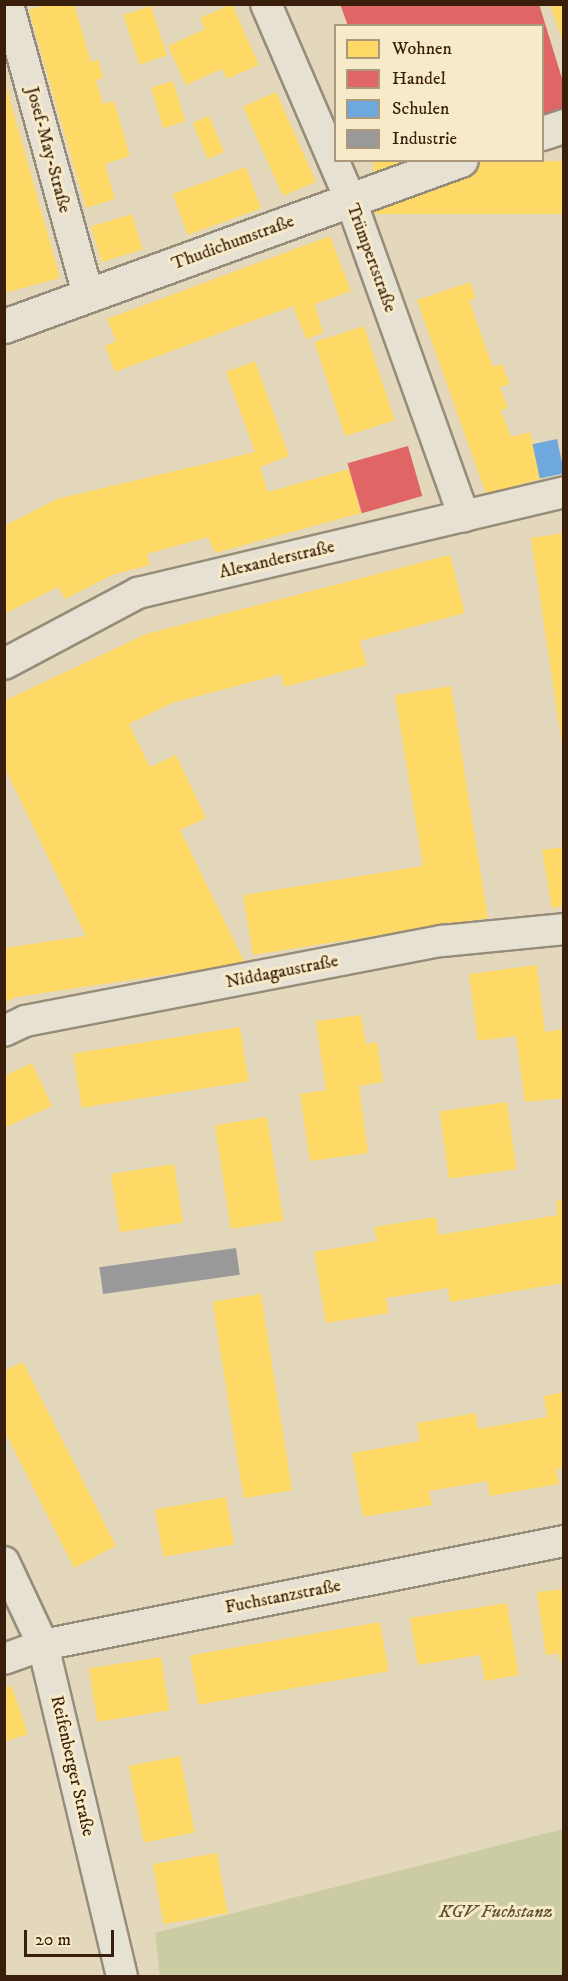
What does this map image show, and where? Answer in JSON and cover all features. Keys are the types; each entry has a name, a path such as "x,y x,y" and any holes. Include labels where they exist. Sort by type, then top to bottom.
{"main road":[{"path":"544,133 564,126"},
{"name":"Thudichumstraße","path":"4,326 456,162"}],"street":[{"name":"Josef-May-Straße","path":"8,4 88,294"},
{"name":"Trümpertstraße","path":"266,4 334,162"},
{"name":"Trümpertstraße","path":"334,162 351,201 464,516"},
{"name":"Alexanderstraße","path":"4,664 138,593 564,492"},
{"name":"Niddagaustraße","path":"4,1031 25,1021 442,941 564,928"},
{"name":"Fuchstanzstraße","path":"4,1659 43,1645 564,1541"},
{"name":"Reifenberger Straße","path":"4,1562 43,1645 122,1977"}],"green space":[{"name":"KGV Fuchstanz","path":"563,1829 563,1976 160,1976 155,1933"}],"building: Wohnen":[{"path":"48,4 74,4 91,62 98,59 103,78 96,80 103,104 114,101 130,156 105,164 115,199 86,208 29,10"},
{"path":"232,4 259,65 227,79 222,69 186,85 168,46 205,29 200,18"},
{"path":"550,4 564,4 564,42 563,42"},
{"path":"151,6 167,55 139,64 123,15"},
{"path":"4,78 60,278 4,293"},
{"path":"173,81 185,121 163,128 151,88"},
{"path":"276,92 316,182 283,196 243,107"},
{"path":"209,116 224,152 208,159 192,123"},
{"path":"564,161 564,214 373,214 373,162"},
{"path":"246,167 261,208 188,235 173,194"},
{"path":"132,214 143,249 102,262 91,227"},
{"path":"330,236 351,291 315,304 323,333 306,339 293,306 115,372 105,346 116,341 107,319"},
{"path":"470,282 476,298 469,300 493,367 502,364 510,384 500,387 508,408 501,410 511,437 530,432 543,478 486,494 417,300"},
{"path":"364,326 395,420 345,436 315,342"},
{"path":"255,361 289,456 260,467 268,492 349,469 361,513 215,553 208,537 147,554 150,565 112,575 65,599 58,587 4,614 4,526 57,499 255,452 226,372"},
{"path":"564,533 564,744 562,744 531,538"},
{"path":"450,555 465,613 360,641 367,665 284,687 281,674 172,703 129,724 150,767 176,755 206,818 180,830 245,963 16,997 4,1003 4,948 86,936 4,766 4,701 146,634"},
{"path":"451,686 488,918 253,955 243,895 423,866 395,695"},
{"path":"564,847 564,906 552,908 542,850"},
{"path":"537,965 545,1032 564,1029 564,1098 525,1102 516,1036 478,1041 469,974"},
{"path":"361,1015 366,1044 377,1042 383,1082 359,1086 368,1153 310,1161 300,1094 326,1090 316,1021"},
{"path":"240,1027 249,1081 82,1108 73,1053"},
{"path":"32,1063 52,1106 4,1128 4,1076"},
{"path":"507,1102 516,1169 449,1179 440,1111"},
{"path":"267,1117 283,1221 231,1229 215,1125"},
{"path":"174,1164 183,1222 120,1232 111,1174"},
{"path":"564,1200 564,1283 450,1302 448,1288 386,1298 389,1313 326,1323 314,1252 377,1241 374,1227 436,1217 439,1235 558,1215 556,1201"},
{"path":"261,1294 292,1491 244,1498 213,1302"},
{"path":"23,1362 116,1546 74,1568 4,1430 4,1371"},
{"path":"564,1392 564,1468 556,1469 559,1484 490,1496 487,1481 429,1491 432,1505 363,1517 352,1453 420,1441 417,1423 476,1413 478,1429 547,1417 544,1396"},
{"path":"226,1497 234,1544 163,1557 155,1510"},
{"path":"564,1589 564,1660 559,1661 559,1653 546,1655 537,1592"},
{"path":"507,1603 519,1675 485,1681 480,1655 418,1665 410,1618"},
{"path":"380,1622 389,1671 199,1705 190,1656"},
{"path":"161,1657 169,1710 97,1722 89,1668"},
{"path":"12,1686 28,1734 4,1742 4,1688"},
{"path":"180,1756 195,1833 144,1842 129,1766"},
{"path":"217,1853 228,1913 164,1924 153,1864"}],"building: Handel":[{"path":"340,4 539,4 564,85 564,108 544,114 544,24 347,24"},
{"path":"408,446 422,496 362,513 347,463"}],"building: Schulen":[{"path":"557,439 564,473 540,478 533,444"}],"building: Industrie":[{"path":"236,1248 240,1275 103,1294 99,1267"}]}
